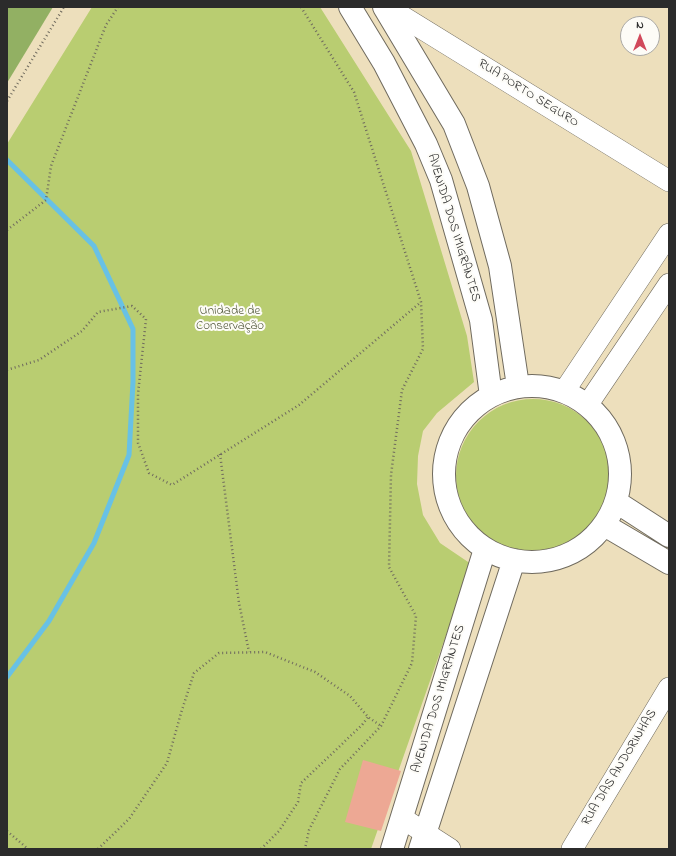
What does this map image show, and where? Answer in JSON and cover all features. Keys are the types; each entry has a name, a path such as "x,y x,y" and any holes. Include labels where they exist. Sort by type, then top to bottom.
{"street":[{"name":"AVENIDA DOS IMIGRANTES","path":"350,7 367,33 426,144 441,180 481,320 491,396"},
{"path":"367,33 388,11 454,124 478,186 500,266 518,386"},
{"name":"RUA PORTO SEGURO","path":"388,11 669,181"},
{"path":"565,390 669,234"},
{"path":"588,404 669,284"},
{"path":"518,386 543,386 565,390 588,404 606,425 616,446 621,469 618,503 614,516 606,526 580,548 559,558 537,562 514,560 485,549 467,534 454,516 445,494 443,471 447,448 457,427 472,409 491,396 518,386"},
{"path":"618,503 669,536"},
{"path":"606,526 669,563"},
{"name":"AVENIDA DOS IMIGRANTES","path":"392,849 485,549"},
{"name":"AVENIDA DOS IMIGRANTES","path":"422,841 514,560"},
{"name":"RUA DAS ANDORINHAS","path":"572,849 669,688"},
{"path":"402,818 422,841 450,849"}],"path":[{"path":"7,101 64,7"},
{"path":"7,230 46,200 51,166 106,25 118,7"},
{"path":"301,7 354,92 400,242 421,302 423,349 402,390 392,475 389,567 416,616 412,662 381,726 340,769 309,830 305,849"},
{"path":"7,370 39,360 82,332 98,312 132,306 146,319 138,394 138,443 150,473 172,485 299,405 421,302"},
{"path":"220,454 239,603 249,652"},
{"path":"98,849 129,819 167,763 180,713 194,673 219,653 265,652 315,672 350,696 368,717 381,726"},
{"path":"261,849 279,832 298,802 301,783 362,725 368,717"},
{"path":"7,831 28,849"}],"green space":[{"path":"7,7 53,7 7,83"},
{"name":"Unidade de Conservação","path":"92,7 320,7 411,151 467,336 474,382 437,413 423,431 418,456 417,484 423,515 440,543 471,564 371,849 7,849 7,144"},
{"path":"525,399 541,399 563,405 588,421 604,446 609,461 609,491 604,506 588,531 576,540 555,550 541,553 525,553 511,550 497,544 484,536 473,525 459,498 456,484 456,468 459,454 465,440 473,427 484,416 511,402"}],"building":[{"path":"363,760 401,771 381,831 345,822"}],"waterway":[{"path":"7,160 94,246 133,329 133,382 129,455 94,543 49,621 7,677"}]}
